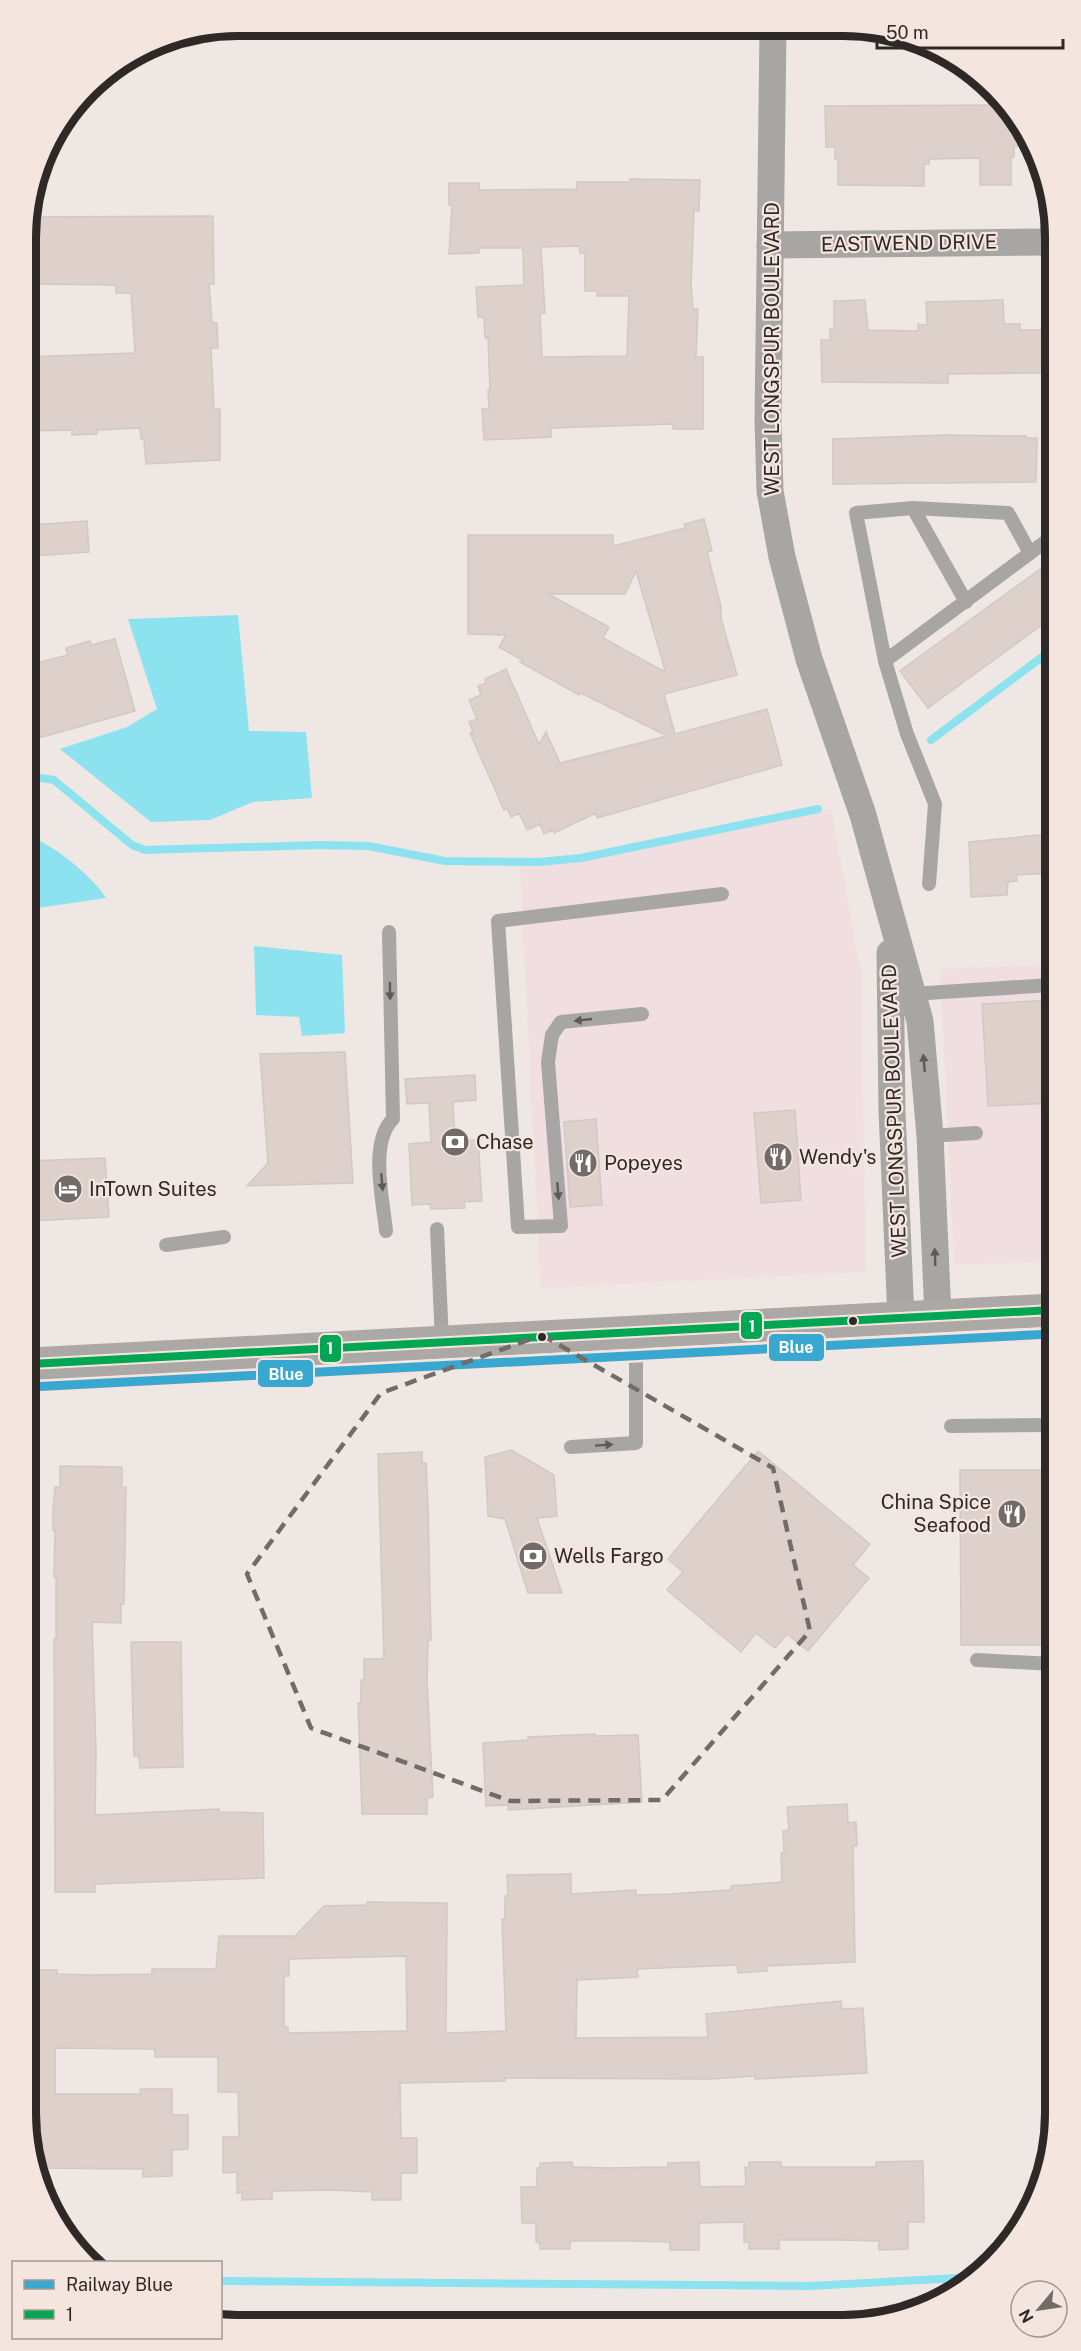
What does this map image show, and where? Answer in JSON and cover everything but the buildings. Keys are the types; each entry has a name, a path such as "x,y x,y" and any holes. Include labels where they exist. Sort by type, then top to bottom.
{"main road":[{"path":"36,1364 1045,1310"}],"street":[{"name":"WEST LONGSPUR BOULEVARD","path":"773,36 770,491 782,557 809,659 854,784 920,1021 930,1136 938,1316"},
{"name":"EASTWEND DRIVE","path":"770,245 1045,242"},
{"name":"WEST LONGSPUR BOULEVARD","path":"887,904 901,1318"}],"lane":[{"path":"929,884 935,804 907,734 885,661 856,513 913,508 1008,513 1030,553"},
{"path":"913,508 966,602"},
{"path":"885,661 1045,542"},
{"path":"642,1014 561,1022 552,1035 548,1062 561,1226 518,1227 498,921 722,894"},
{"path":"386,1231 379,1149 383,1132 393,1119 388,932"},
{"path":"912,994 1045,985"},
{"path":"930,1136 976,1133"},
{"path":"438,1229 442,1342"},
{"path":"166,1245 224,1237"},
{"path":"571,1447 636,1443 636,1332"},
{"path":"951,1426 1045,1425"},
{"path":"976,1660 1045,1664"}],"highlighted area":[{"path":"542,1335 773,1468 810,1631 662,1800 510,1801 311,1728 247,1574 381,1393"}],"shaded area":[{"path":"831,809 861,975 866,1272 541,1288 520,866"},
{"path":"1045,964 1045,1261 954,1265 940,969"}],"water":[{"path":"238,615 249,731 306,732 312,798 253,802 210,820 151,822 60,749 127,727 157,709 128,619"},
{"path":"36,839 71,862 100,889 106,898 36,907"},
{"path":"254,946 342,955 345,1033 302,1036 299,1017 256,1015"}],"waterway":[{"path":"931,740 1045,655"},
{"path":"36,777 54,780 132,845 145,850 321,845 368,846 445,861 539,862 581,858 818,809"},
{"path":"222,2281 810,2286 959,2278"}],"rail line":[{"name":"Blue","path":"36,1387 1045,1334"}],"transit line":[{"name":"1","path":"36,1364 1045,1310"}],"place":[{"name":"Chase","path":"455,1142"},
{"name":"Wendy's","path":"778,1157"},
{"name":"Popeyes","path":"583,1163"},
{"name":"InTown Suites","path":"68,1189"},
{"name":"China Spice Seafood","path":"1012,1514"},
{"name":"Wells Fargo","path":"533,1556"}]}
